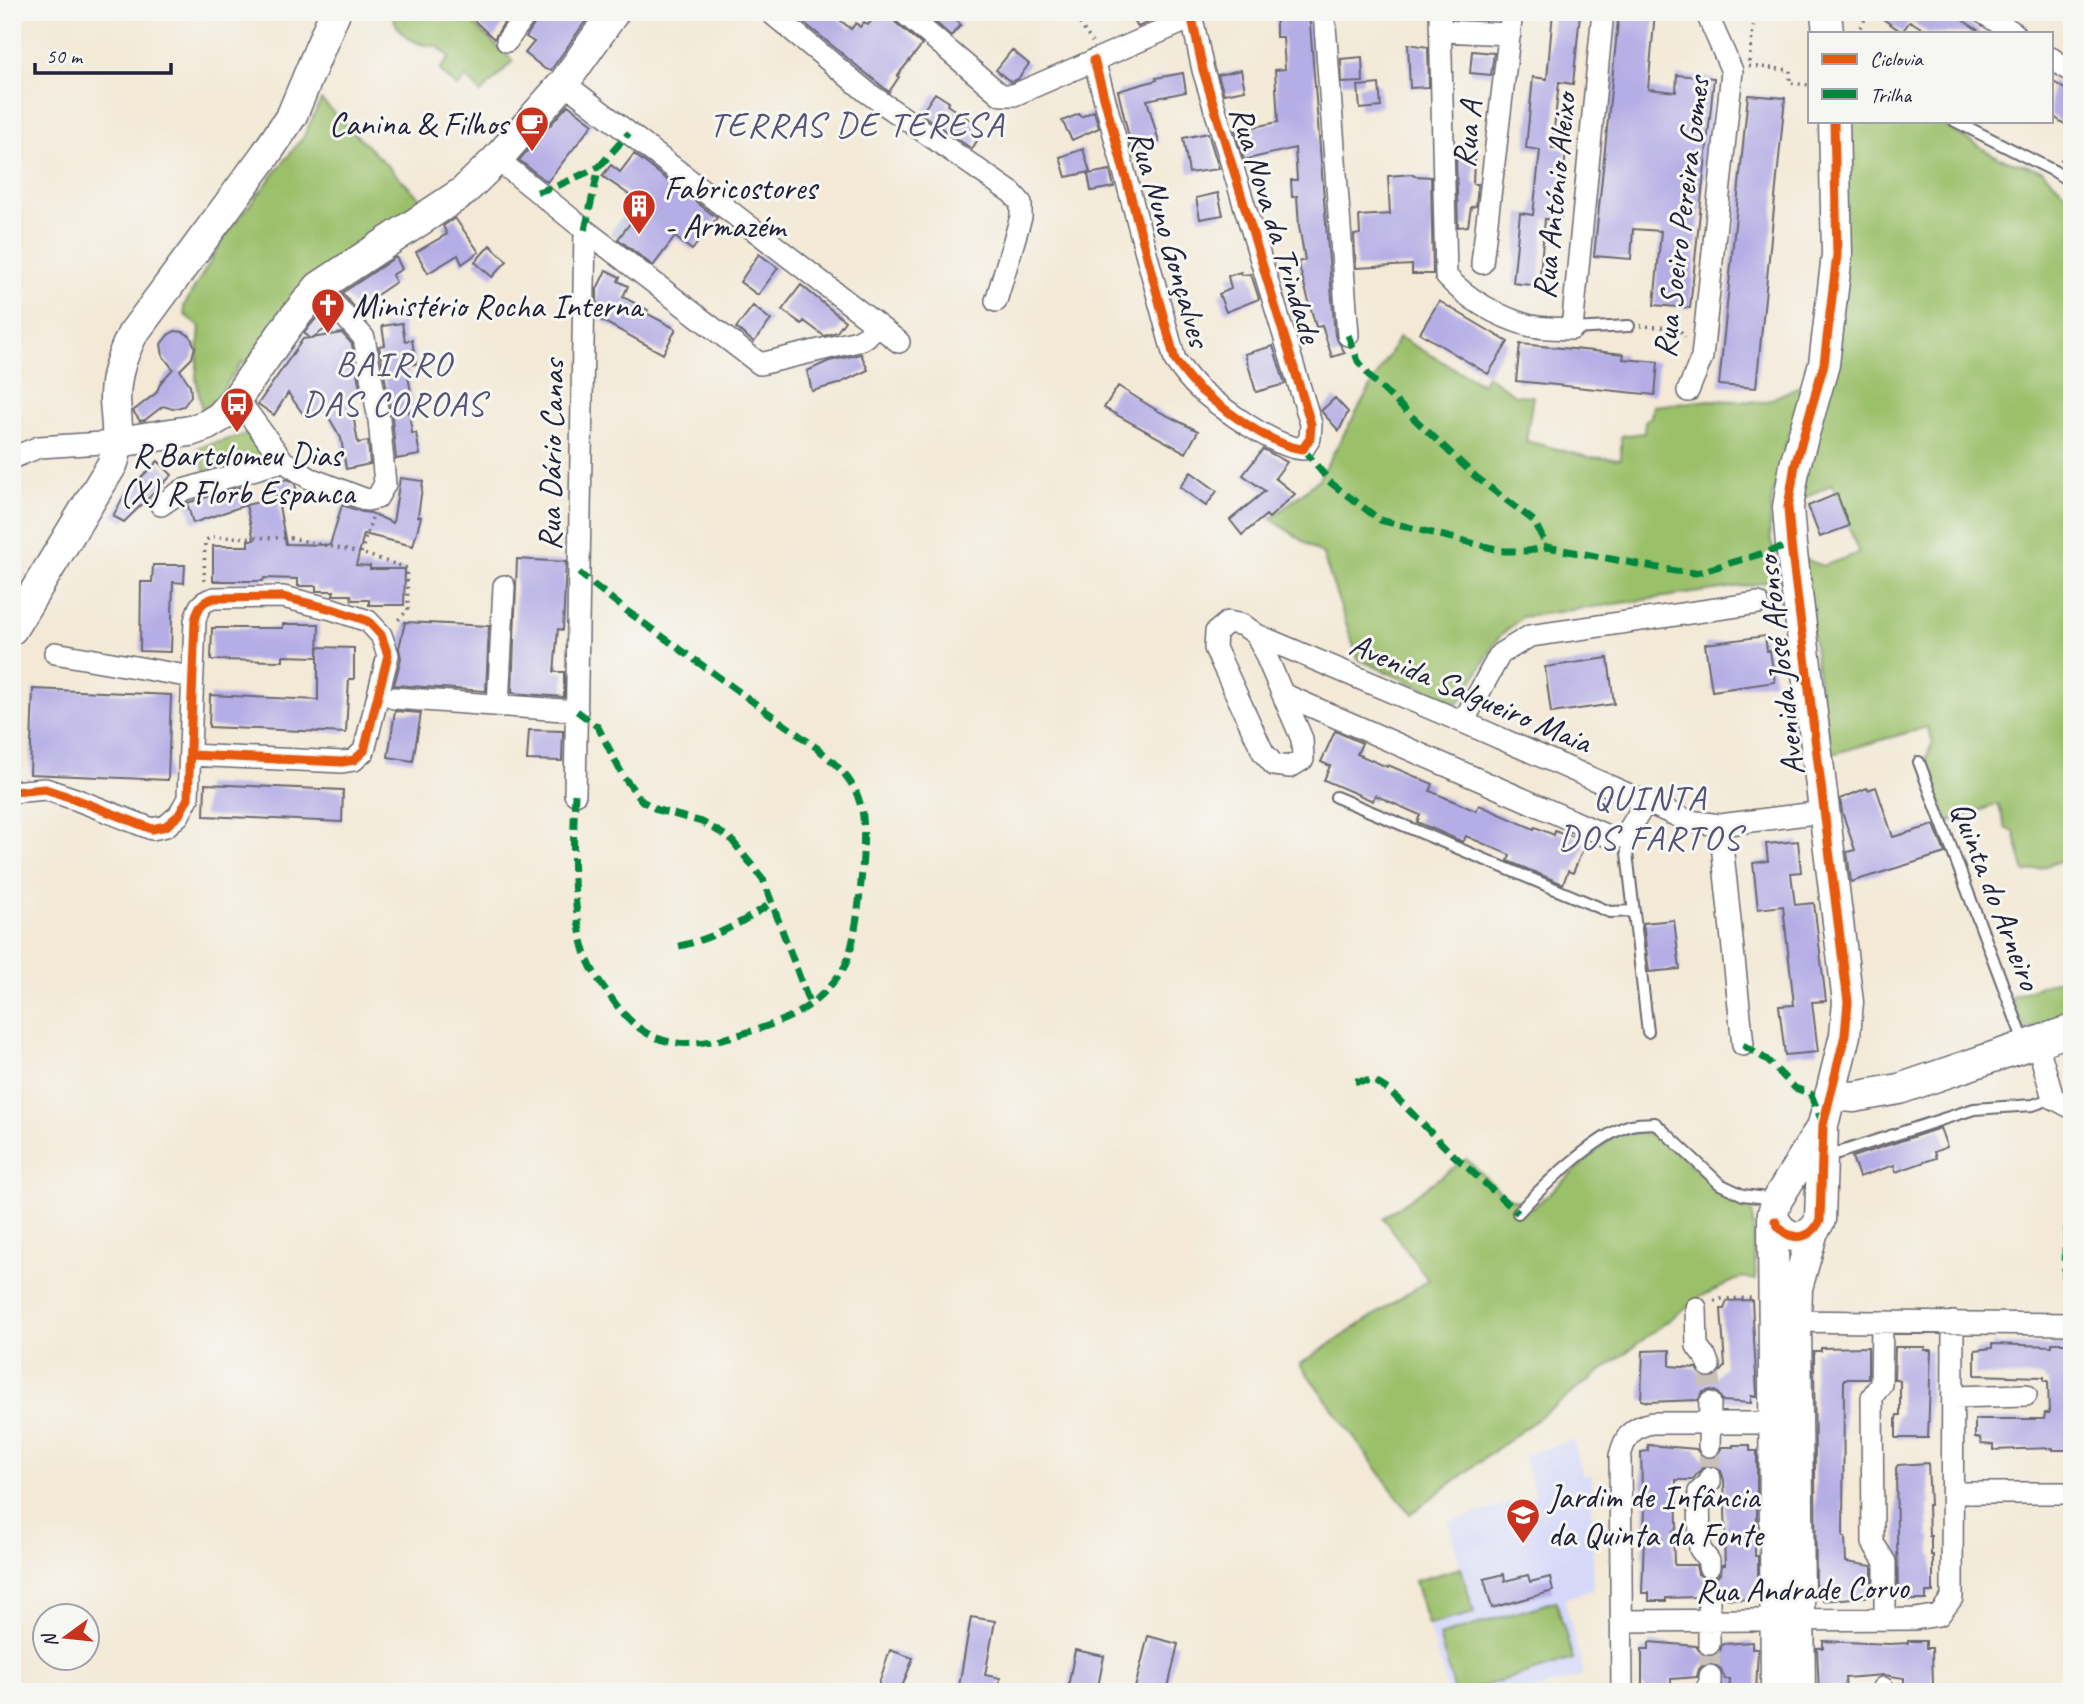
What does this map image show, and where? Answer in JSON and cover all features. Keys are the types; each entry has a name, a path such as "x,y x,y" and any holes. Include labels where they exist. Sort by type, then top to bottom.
{"street":[{"path":"12,629 116,457 116,378 129,342 292,115 335,12"},
{"path":"507,41 527,12"},
{"path":"12,458 39,447 118,442 190,431 220,417 319,287 463,192 497,159 564,83 614,12"},
{"path":"770,12 869,93 1012,193 1021,203 1021,217 996,300"},
{"path":"903,12 1001,95 1014,95 1193,15"},
{"path":"1324,12 1348,335"},
{"name":"Rua A","path":"1482,263 1513,12"},
{"name":"Rua António Aleixo","path":"1440,21 1446,275 1461,292 1507,317 1529,326 1572,329 1603,12"},
{"name":"Rua Soeiro Pereira Gomes","path":"1688,391 1702,357 1740,68 1706,12"},
{"path":"1982,12 2012,32"},
{"name":"Rua Nova da Trindade","path":"1193,15 1203,70 1311,424 1310,438 1303,449"},
{"path":"1440,21 1510,34"},
{"name":"Rua Nuno Gonçalves","path":"1098,58 1175,360 1198,388 1271,440 1291,448 1303,449"},
{"path":"2052,59 2072,72"},
{"path":"564,83 899,342"},
{"name":"Avenida José Afonso","path":"1800,1692 1788,1621 1775,1423 1782,1313 1797,1288 1817,1219 1823,1125 1845,1035 1847,1002 1788,507 1795,465 1824,364 1837,255 1834,122"},
{"path":"497,159 760,364 858,341 867,336 876,324"},
{"name":"Rua Dário Canas","path":"575,794 585,230"},
{"path":"237,398 283,461 309,478 367,500 374,500 385,484 379,420 364,338 319,287"},
{"path":"161,505 183,490 283,461"},
{"path":"498,706 504,586"},
{"path":"12,792 45,789 152,830 166,826 180,815 188,798 195,621 204,601 214,598 282,597 368,621 381,635 388,655 364,751 354,760 342,762 190,755"},
{"path":"1463,722 1500,654 1530,636 1758,603"},
{"name":"Avenida Salgueiro Maia","path":"1257,635 1302,740 1303,759 1290,767 1274,765 1263,752 1215,648 1216,632 1228,622 1243,625 1257,635 1689,821 1720,825 1823,812"},
{"path":"55,653 192,677"},
{"path":"1283,694 1612,838 1625,836 1646,802"},
{"path":"394,698 577,711"},
{"path":"1720,825 1743,1045"},
{"path":"1830,1095 1854,1097 1899,1089 2072,1030"},
{"path":"2031,1044 2063,1103"},
{"name":"Avenida José Afonso","path":"1776,1692 1788,1621 1778,1205 1823,1125"},
{"path":"1804,1189 1817,1199 1817,1219 1799,1237 1791,1236 1778,1228 1778,1205 1789,1190 1804,1189"},
{"path":"1696,1308 1697,1346 1709,1366"},
{"path":"1782,1313 1882,1322 2072,1324"},
{"path":"1882,1322 1881,1384 1872,1397 1873,1543 1885,1562 1885,1619"},
{"name":"Rua Andrade Corvo","path":"1621,1621 1915,1619 1939,1615 1952,1598 1952,1322"},
{"path":"1954,1397 2026,1395"},
{"path":"1622,1692 1620,1456 1627,1436 1640,1426 1709,1413 1775,1423"},
{"path":"1709,1413 1709,1446"},
{"path":"1709,1567 1709,1561 1700,1549 1699,1492 1710,1482 1710,1478"},
{"path":"1954,1493 2072,1493"},
{"path":"1709,1598 1710,1644"}],"lane":[{"path":"1957,122 2043,165 2072,183"},
{"path":"1572,329 1629,326"},
{"name":"Quinta do Arneiro","path":"1919,762 2031,1044"},
{"path":"1336,797 1610,912 1634,911"},
{"path":"1625,836 1648,1032"},
{"path":"1838,1153 1974,1109 2063,1103"},
{"path":"1518,1213 1535,1193 1608,1135 1630,1125 1655,1123 1720,1184 1743,1195 1778,1205"}],"path":[{"path":"1072,12 1098,58"},
{"path":"1755,12 1740,68 1790,69 1790,83 1808,85"},
{"path":"1836,28 1870,12"},
{"path":"1629,326 1678,328 1702,357"},
{"path":"361,553 376,508 374,500"},
{"path":"204,601 205,541 211,537 291,538 361,553 407,568 408,610 381,635"},
{"path":"1696,1308 1721,1299 1782,1313"}],"shaded area":[{"path":"633,201 665,226 641,257 610,233"},
{"name":"Jardim de Infância da Quinta da Fonte","path":"1573,1440 1583,1476 1592,1474 1593,1590 1564,1598 1584,1675 1530,1692 1448,1692 1415,1581 1461,1567 1448,1522 1535,1496 1524,1455"}],"green space":[{"path":"392,12 457,12 465,16 513,61 481,93 467,77 457,87 440,70 450,57 437,46 421,44 408,38 398,27"},
{"path":"321,100 422,200 318,273 248,364 242,362 216,399 202,411 196,378 200,327 185,315 184,306 225,236 304,136"},
{"path":"1846,122 1938,122 1999,158 2042,170 2072,200 2072,857 2025,873 2014,832 2006,828 1998,804 1948,822 1926,758 1933,742 1927,727 1829,755 1802,558 1823,566 1859,553 1832,484 1796,502"},
{"path":"1399,337 1482,384 1486,375 1515,395 1533,396 1526,441 1588,457 1621,459 1621,436 1644,433 1645,421 1651,417 1653,406 1710,400 1765,402 1806,383 1772,499 1770,535 1781,578 1757,584 1522,617 1500,636 1458,704 1358,659 1323,555 1271,519 1318,480"},
{"path":"253,434 265,451 264,457 207,476 197,448"},
{"path":"2072,965 2072,1014 2025,1031 2011,997 2071,975 2068,967"},
{"path":"1617,1133 1655,1133 1718,1189 1752,1208 1756,1280 1742,1277 1700,1297 1410,1514 1300,1364 1428,1280 1383,1218 1466,1159 1505,1196 1534,1207"},
{"path":"1461,1568 1474,1613 1428,1625 1415,1581"},
{"path":"1556,1601 1573,1659 1464,1692 1455,1692 1439,1636"}],"building":[{"path":"465,12 504,12 508,16 494,39"},
{"path":"548,12 592,12 551,70 545,69 525,53 534,42 526,37 536,21 539,23"},
{"path":"791,12 830,12 851,29 856,23 860,27 864,22 868,25 879,12 890,12 895,22 922,45 897,76 899,77 889,92"},
{"path":"924,12 948,12 961,25 951,36"},
{"path":"1129,12 1171,12 1138,27"},
{"path":"1276,12 1309,12 1335,336 1345,353 1332,357 1322,326 1316,327 1298,262 1305,260 1297,196 1292,197 1291,180 1297,180 1295,148 1244,160 1235,131 1278,122 1275,70 1285,69 1283,37 1276,37"},
{"path":"1553,12 1580,14 1573,84 1559,82 1552,148 1566,149 1560,221 1545,219 1539,286 1513,283 1520,213 1533,215 1540,150 1526,148 1533,77 1547,79"},
{"path":"1619,12 1655,12 1648,89 1676,92 1677,75 1714,78 1690,308 1654,305 1661,231 1633,229 1631,259 1594,256"},
{"path":"1873,12 1951,12 1981,32 1927,32 1910,21 1902,32"},
{"path":"1408,44 1428,47 1429,87 1410,88"},
{"path":"1012,50 1029,64 1018,79 1011,82 996,70"},
{"path":"1472,51 1494,53 1491,75 1470,73"},
{"path":"1362,57 1363,82 1342,83 1341,59"},
{"path":"1241,70 1245,90 1224,94 1218,75"},
{"path":"1183,73 1186,92 1147,100 1159,142 1132,150 1118,91 1157,80 1156,78"},
{"path":"2052,81 2072,94 2072,129 2052,116"},
{"path":"1379,84 1381,107 1360,109 1358,86"},
{"path":"935,93 949,102 947,105 984,129 972,149 921,114"},
{"path":"1748,95 1785,98 1756,388 1719,385"},
{"path":"568,105 593,124 547,182 519,160"},
{"path":"1094,111 1099,128 1072,140 1062,121"},
{"path":"1208,133 1219,169 1189,173 1183,138"},
{"path":"1083,149 1090,172 1066,177 1060,157"},
{"path":"634,154 717,218 692,250 675,237 653,266 618,239 644,205 602,176 611,165 620,172"},
{"path":"1456,159 1474,160 1473,184 1478,184 1476,206 1471,207 1468,226 1458,227"},
{"path":"1110,170 1114,187 1091,191 1088,174"},
{"path":"1413,174 1431,177 1433,274 1412,274 1412,265 1356,268 1354,235 1360,234 1359,216 1390,214 1388,176"},
{"path":"1218,193 1223,215 1200,219 1196,198"},
{"path":"455,218 479,252 462,264 458,255 428,273 416,252 447,234 443,226"},
{"path":"490,245 507,261 492,277 475,262"},
{"path":"759,254 778,268 758,295 740,282"},
{"path":"396,257 402,269 392,275 396,282 356,309 342,293"},
{"path":"606,270 620,277 618,281 628,286 623,297 676,329 663,354 597,318 597,289"},
{"path":"1241,272 1242,275 1251,274 1259,299 1226,312 1219,294 1231,289 1228,276"},
{"path":"801,285 845,321 837,332 824,336 804,321 802,324 782,310"},
{"path":"1439,301 1508,342 1488,374 1420,333"},
{"path":"753,306 771,320 754,342 736,328"},
{"path":"322,311 334,323 312,338 342,333 352,344 361,395 350,397 358,443 368,441 370,464 346,469 341,438 322,406 306,418 288,393 274,415 258,404 303,339 310,338 304,333"},
{"path":"402,323 405,341 412,340 416,364 406,365 413,403 408,404 412,433 416,433 420,455 396,459 392,418 379,346 385,345 382,326"},
{"path":"175,331 190,336 195,347 192,358 180,370 190,385 191,396 184,406 173,409 163,406 140,421 133,411 156,393 161,382 173,369 163,356 161,344"},
{"path":"1520,344 1624,354 1623,359 1658,362 1655,395 1516,381"},
{"path":"1273,346 1285,384 1256,392 1245,354"},
{"path":"861,354 868,370 838,384 812,391 807,371 829,361"},
{"path":"1118,386 1158,411 1198,431 1186,453 1104,408"},
{"path":"1335,398 1348,412 1339,431 1321,411"},
{"path":"1263,449 1287,462 1275,478 1295,494 1269,518 1266,515 1242,535 1230,520 1265,491 1243,475"},
{"path":"158,461 172,475 124,522 113,516 130,485"},
{"path":"1191,472 1217,491 1206,506 1180,487"},
{"path":"400,478 423,481 418,516 421,517 413,546 364,534 356,565 370,566 370,569 405,569 404,605 369,605 369,600 352,600 351,595 316,591 316,586 298,586 298,579 213,581 213,546 248,546 248,540 254,540 246,505 277,498 273,483 287,479 295,484 299,501 279,506 286,544 330,545 342,505 371,513 393,523"},
{"path":"241,487 246,505 193,523 187,503"},
{"path":"1837,494 1849,526 1820,537 1808,506"},
{"path":"517,559 566,562 563,630 558,629 554,672 564,672 564,697 512,693"},
{"path":"153,565 185,565 184,583 173,582 171,652 140,651 141,582 152,582"},
{"path":"405,622 489,626 486,691 394,685 401,658 399,648"},
{"path":"283,624 319,624 318,657 283,656 283,661 211,660 212,628 283,628"},
{"path":"1765,636 1775,682 1712,691 1705,644"},
{"path":"318,647 354,648 354,679 349,679 346,733 209,727 210,695 318,700"},
{"path":"1608,658 1614,704 1551,713 1545,667"},
{"path":"33,689 171,695 168,780 30,774"},
{"path":"395,711 421,713 413,761 388,757"},
{"path":"529,730 563,731 562,761 527,760"},
{"path":"1335,731 1362,743 1357,754 1433,784 1430,791 1476,811 1479,805 1534,829 1535,827 1554,835 1555,831 1564,835 1565,833 1586,842 1573,873 1568,871 1563,884 1508,861 1510,855 1466,836 1463,842 1417,822 1420,815 1375,795 1373,801 1324,780 1330,766 1321,762"},
{"path":"205,784 343,790 342,822 204,816"},
{"path":"1876,787 1893,837 1934,825 1945,853 1851,882 1847,852 1855,850 1840,799"},
{"path":"1798,841 1801,872 1791,873 1795,905 1814,903 1826,1001 1812,1002 1818,1052 1785,1055 1779,1006 1794,1005 1783,906 1758,909 1753,863 1768,861 1766,844"},
{"path":"1674,920 1680,969 1649,972 1643,923"},
{"path":"1940,1128 1947,1147 1934,1152 1936,1158 1896,1172 1894,1165 1859,1177 1852,1157"},
{"path":"1752,1300 1757,1396 1751,1396 1751,1403 1723,1401 1717,1392 1711,1390 1703,1392 1698,1400 1641,1400 1643,1351 1670,1350 1670,1366 1696,1368 1701,1376 1714,1378 1725,1366 1721,1309 1724,1309 1727,1301"},
{"path":"2052,1343 2071,1343 2071,1450 1993,1450 1993,1445 1981,1444 1980,1438 1975,1438 1975,1419 2044,1419 2045,1413 2049,1413 2048,1381 2044,1381 2044,1377 1975,1375 1975,1350 1992,1348 1992,1344 2052,1346"},
{"path":"1868,1347 1868,1379 1844,1379 1843,1537 1846,1562 1872,1566 1872,1596 1823,1601 1823,1593 1816,1593 1814,1351 1821,1351 1821,1348"},
{"path":"1895,1347 1925,1347 1924,1350 1931,1350 1928,1438 1896,1438 1896,1419 1897,1415 1900,1415 1900,1381 1894,1379"},
{"path":"1648,1445 1696,1449 1702,1457 1708,1459 1716,1457 1722,1447 1733,1445 1750,1445 1750,1451 1757,1451 1755,1556 1758,1556 1758,1594 1751,1594 1751,1600 1722,1598 1720,1591 1710,1585 1702,1587 1696,1597 1666,1598 1666,1601 1649,1601 1649,1593 1642,1593 1645,1508 1641,1452 1648,1451","holes":["1709,1465 1721,1471 1724,1480 1725,1565 1722,1565 1721,1573 1716,1578 1708,1580 1698,1574 1696,1565 1674,1563 1673,1531 1677,1526 1676,1480 1692,1480 1703,1467"]},
{"path":"1928,1463 1933,1592 1926,1592 1926,1600 1908,1600 1908,1597 1898,1597 1896,1468 1898,1465"},
{"path":"1504,1574 1505,1581 1528,1575 1530,1582 1550,1577 1553,1591 1492,1608 1484,1579"},
{"path":"971,1617 995,1621 985,1675 1000,1678 998,1692 958,1692"},
{"path":"1148,1636 1178,1644 1167,1692 1134,1692"},
{"path":"1823,1641 1890,1644 1926,1641 1926,1648 1932,1648 1933,1685 1930,1685 1930,1692 1904,1692 1904,1678 1884,1675 1845,1678 1846,1692 1819,1692 1817,1648 1823,1648"},
{"path":"1649,1642 1696,1646 1702,1655 1710,1657 1720,1651 1722,1644 1752,1642 1752,1649 1758,1649 1756,1692 1730,1692 1729,1679 1725,1679 1721,1669 1711,1663 1704,1664 1699,1669 1697,1677 1671,1679 1671,1692 1645,1692 1645,1686 1642,1686 1642,1649 1649,1649"},
{"path":"890,1650 913,1658 900,1692 876,1692"},
{"path":"1075,1650 1104,1656 1097,1692 1067,1692"}],"tunnel":[{"path":"1709,1366 1710,1403"},
{"path":"1709,1446 1710,1478"},
{"path":"1709,1644 1710,1676"}],"marked path":[{"path":"585,230 599,167 629,133"},
{"path":"537,192 599,167"},
{"path":"1348,335 1358,361 1371,378 1476,477 1534,521 1547,547"},
{"path":"1303,449 1331,483 1380,520 1504,551 1528,551 1547,547 1696,573 1791,545"},
{"path":"575,794 575,897 587,958 615,1003 642,1030 670,1042 685,1043 719,1040 755,1030 810,1005 843,969 857,919 864,830 862,811 856,792 848,779 817,748 627,611 579,573"},
{"path":"577,711 598,727 623,776 642,801 658,810 702,822 730,838 763,879 810,1005"},
{"path":"679,946 727,929 771,903"},
{"path":"1743,1045 1766,1059 1795,1088 1811,1094 1822,1122"},
{"path":"1355,1081 1374,1081 1390,1091 1449,1151 1518,1213"},
{"path":"2068,1324 2065,1262 2072,1201"}],"cycle path":[{"path":"1094,60 1175,360 1196,386 1235,416 1277,442 1303,449 1310,438 1311,424 1203,70 1193,12"},
{"path":"1775,1221 1785,1233 1798,1237 1810,1232 1820,1220 1823,1125 1845,1035 1848,1002 1788,507 1795,465 1824,364 1837,255 1834,122"},
{"path":"12,792 45,789 152,829 166,826 179,815 188,798 195,621 200,606 206,601 214,598 283,597 368,621 381,635 388,655 364,751 354,760 342,762 190,755"}],"place":[{"name":"Canina & Filhos","path":"532,153"},
{"name":"Fabricostores - Armazém","path":"639,236"},
{"name":"Ministério Rocha Interna","path":"328,335"},
{"name":"R Bartolomeu Dias (X) R Florb Espanca","path":"237,434"},
{"name":"Jardim de Infância da Quinta da Fonte","path":"1523,1545"}],"district":[{"name":"TERRAS DE TERESA","path":"857,124"},
{"name":"BAIRRO DAS COROAS","path":"394,383"},
{"name":"QUINTA DOS FARTOS","path":"1650,817"}]}
